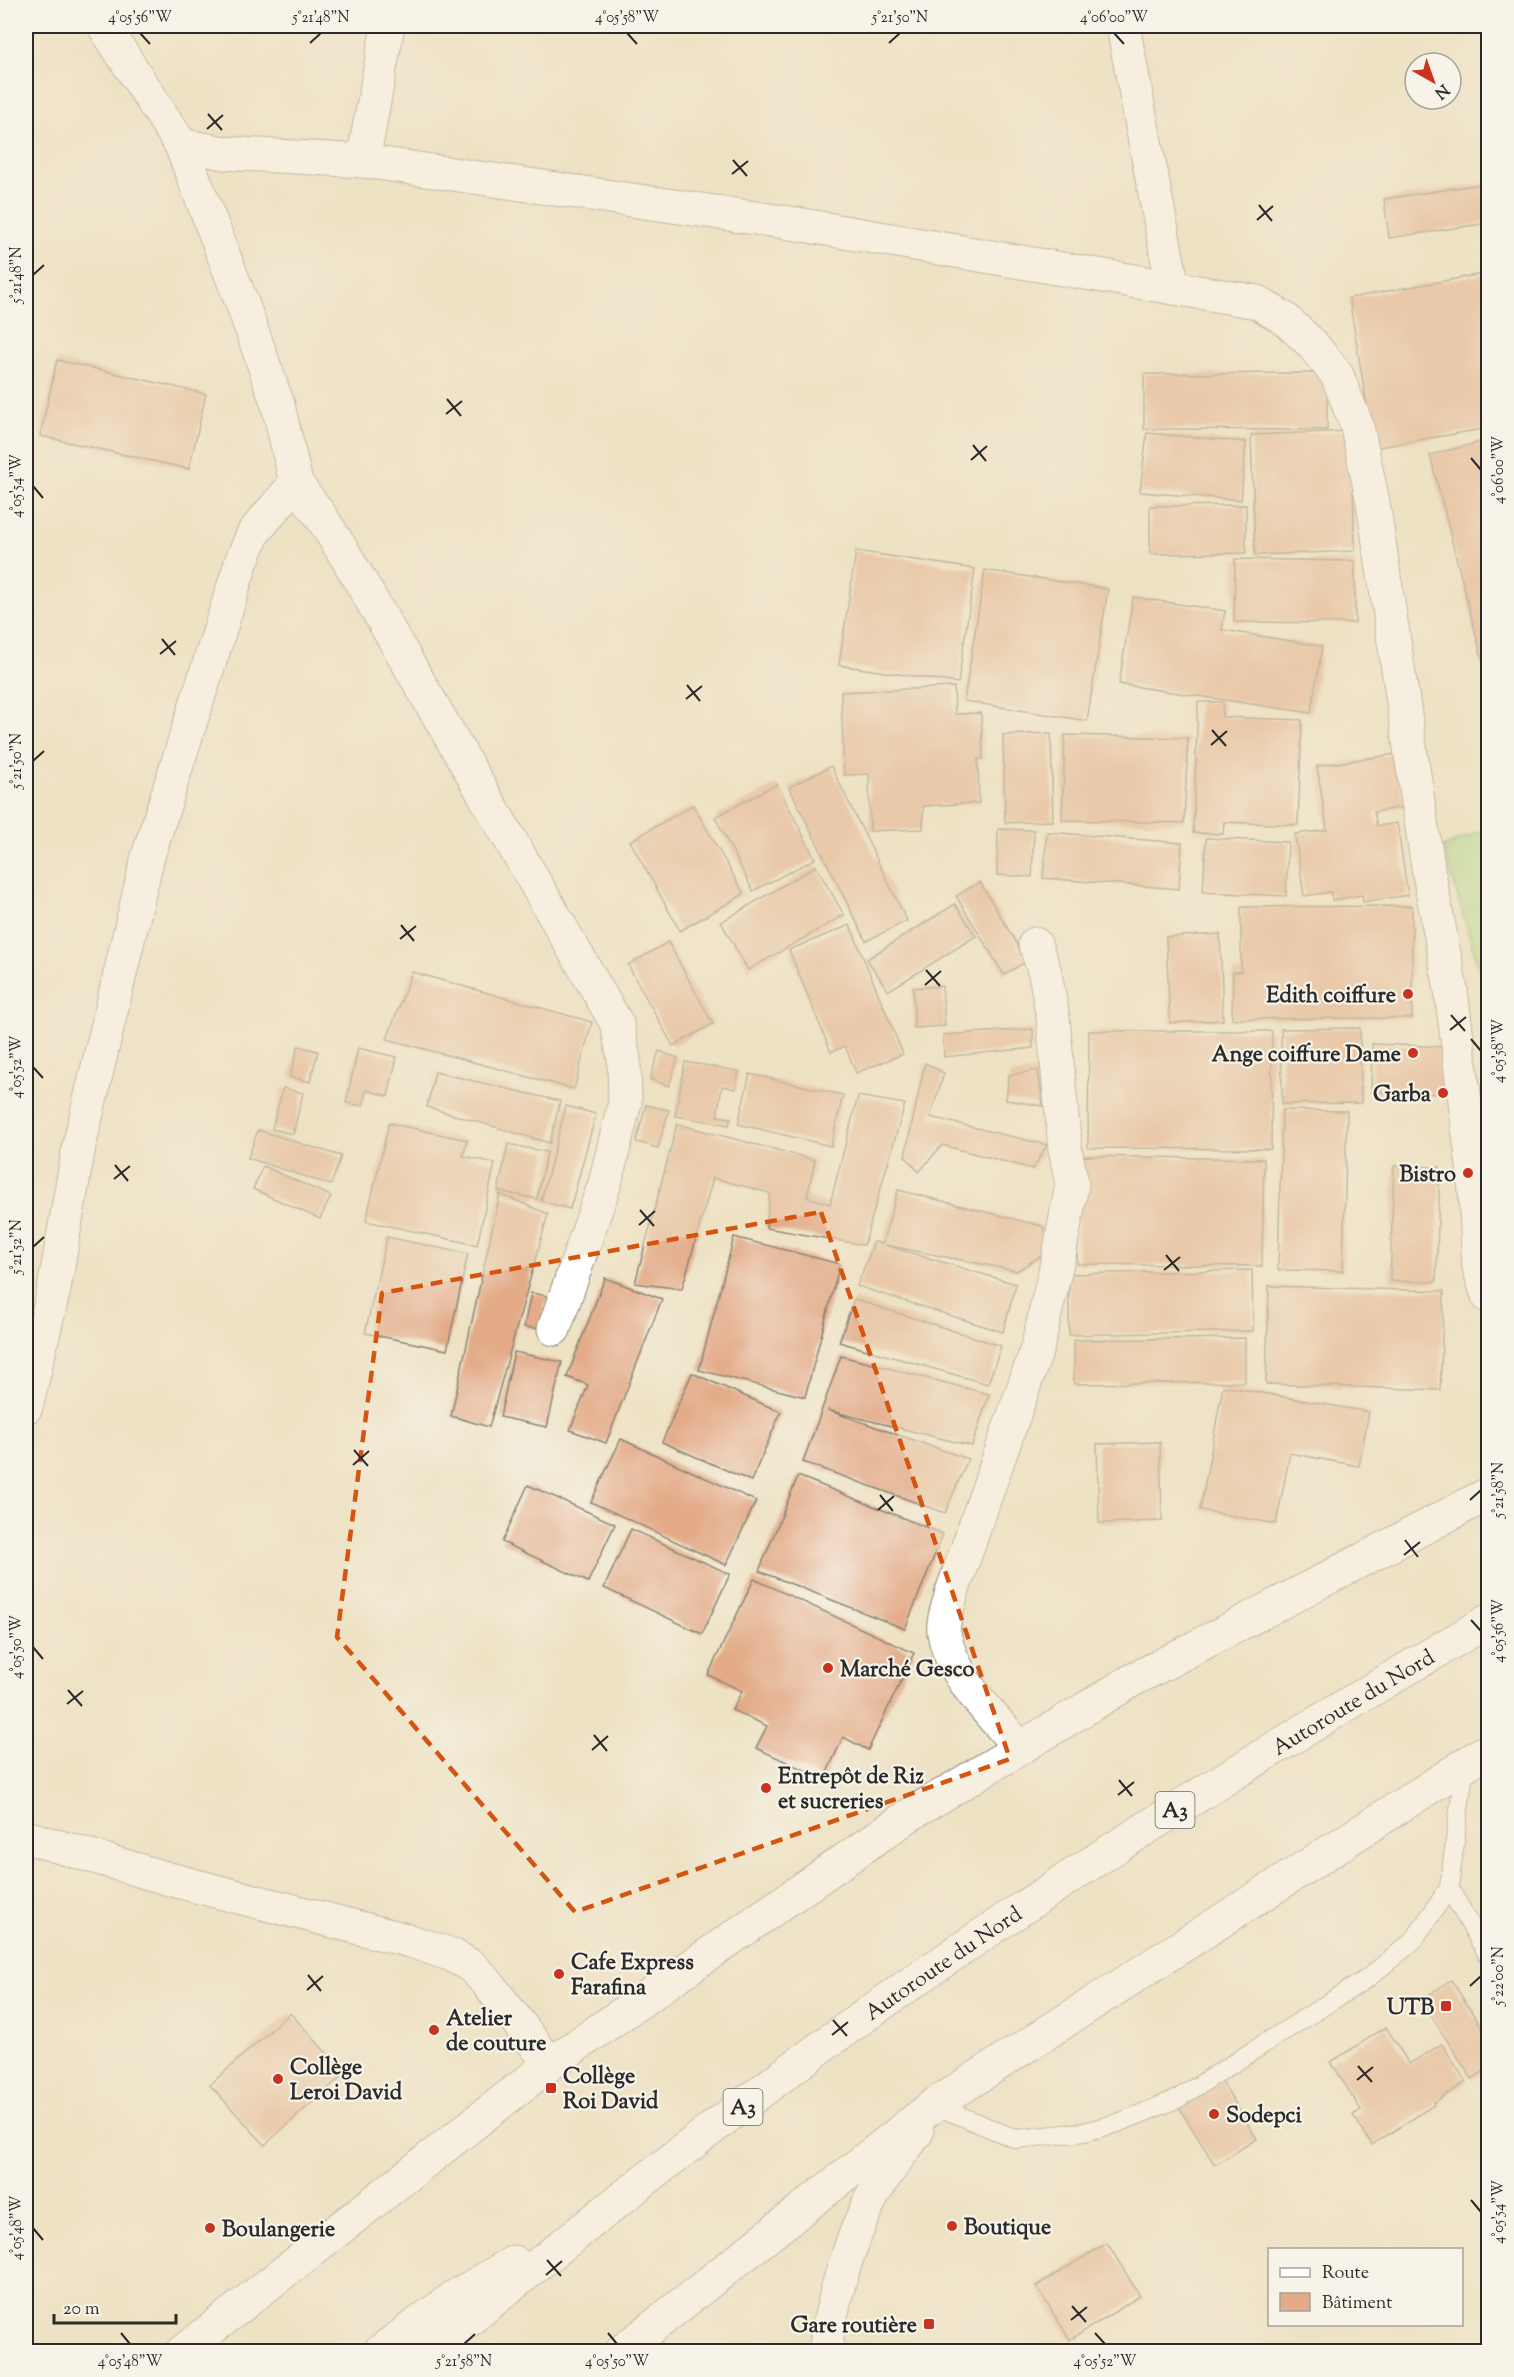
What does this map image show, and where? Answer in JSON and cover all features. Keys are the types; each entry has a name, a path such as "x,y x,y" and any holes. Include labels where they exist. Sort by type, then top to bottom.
{"main road":[{"path":"104,26 181,145 244,308 278,405 296,483 320,515 347,558 617,1024 624,1059 625,1102 605,1183 554,1329"},
{"path":"363,161 388,26"},
{"path":"1123,26 1173,288"},
{"path":"181,145 225,153 363,161 797,224 1257,302 1285,319 1311,343 1337,375 1357,426 1373,502 1429,874 1451,990 1474,1174 1479,1267 1488,1296"},
{"path":"26,1407 54,1289 79,1146 148,856 242,560 254,532 296,483"},
{"path":"1020,1748 955,1665 943,1631 952,1592 1037,1349 1072,1184 1065,1149 1053,1018 1045,973 1035,944"},
{"path":"182,2352 550,2064 908,1816 1131,1681 1488,1494"},
{"name":"Autoroute du Nord","path":"429,2352 616,2201 869,2012 1095,1860 1315,1722 1488,1621"},
{"path":"621,2352 934,2105 1477,1756"},
{"path":"26,1837 169,1879 410,1941 452,1955 471,1966 486,1981 550,2064"},
{"path":"825,2352 827,2334 845,2266 868,2203 934,2105"},
{"path":"379,2352 454,2297 616,2201"}],"lane":[{"path":"934,2105 1016,2139 1084,2132 1118,2123 1177,2099 1368,1978 1413,1941 1449,1888 1477,1756"},
{"path":"1449,1888 1488,1955"}],"highlighted area":[{"path":"821,1212 1010,1759 575,1912 337,1637 382,1293"}],"green space":[{"path":"1488,828 1488,998 1443,847"}],"building":[{"path":"1488,183 1488,223 1389,238 1384,199"},
{"path":"1488,273 1488,428 1374,448 1349,298"},
{"path":"57,360 206,394 189,469 40,436"},
{"path":"1327,373 1327,430 1144,429 1144,374"},
{"path":"1351,431 1355,551 1255,555 1251,435"},
{"path":"1147,433 1246,442 1241,500 1140,492"},
{"path":"1488,440 1488,682 1430,455"},
{"path":"1246,505 1246,553 1150,554 1150,506"},
{"path":"856,551 975,569 958,683 839,665"},
{"path":"1235,559 1355,561 1355,623 1234,622"},
{"path":"985,570 1108,589 1087,721 964,701"},
{"path":"1133,597 1225,611 1222,630 1322,646 1311,713 1119,684"},
{"path":"954,687 955,714 981,713 983,759 978,759 979,803 923,806 923,829 870,831 869,774 844,775 841,692"},
{"path":"1198,702 1223,702 1222,717 1302,720 1298,825 1224,822 1223,834 1193,833"},
{"path":"1051,733 1053,821 1005,823 1003,735"},
{"path":"1065,735 1188,738 1184,823 1062,820"},
{"path":"1396,754 1404,807 1374,812 1377,826 1397,823 1408,895 1363,902 1362,895 1332,900 1331,892 1304,896 1295,834 1327,830 1317,766"},
{"path":"831,766 907,921 866,941 789,787"},
{"path":"777,784 815,859 753,891 715,817"},
{"path":"693,805 744,894 680,931 630,841"},
{"path":"998,829 1034,830 1032,877 997,875"},
{"path":"1047,832 1182,843 1179,889 1043,878"},
{"path":"1206,838 1288,842 1286,896 1203,892"},
{"path":"816,866 844,915 748,970 721,922"},
{"path":"980,882 1027,961 1004,975 956,896"},
{"path":"955,904 976,936 888,991 867,959"},
{"path":"1412,906 1412,1018 1232,1019 1233,972 1241,972 1241,907"},
{"path":"850,925 903,1054 856,1073 845,1046 831,1052 789,950"},
{"path":"1220,934 1223,1020 1170,1023 1166,937"},
{"path":"668,942 713,1024 673,1046 628,965"},
{"path":"412,972 592,1022 574,1089 387,1039"},
{"path":"942,986 945,1026 914,1028 913,988"},
{"path":"1360,1028 1361,1103 1282,1104 1281,1029"},
{"path":"1033,1029 1033,1048 944,1057 943,1035"},
{"path":"1089,1031 1272,1031 1271,1149 1088,1148"},
{"path":"1372,1044 1448,1047 1446,1094 1371,1092"},
{"path":"298,1046 318,1051 310,1082 290,1077"},
{"path":"358,1048 397,1057 388,1096 366,1090 363,1106 346,1103"},
{"path":"659,1051 678,1058 669,1086 650,1079"},
{"path":"685,1062 739,1071 736,1089 722,1086 717,1116 731,1118 729,1125 675,1116"},
{"path":"925,1063 944,1073 930,1117 1047,1145 1033,1169 942,1145 919,1172 905,1156"},
{"path":"1038,1070 1043,1106 1006,1100 1009,1075"},
{"path":"435,1072 560,1101 550,1143 427,1107"},
{"path":"750,1074 843,1095 831,1146 738,1124"},
{"path":"283,1088 303,1093 293,1134 272,1129"},
{"path":"858,1096 905,1104 864,1245 766,1228 770,1193 713,1178 682,1289 635,1283 677,1124 815,1160 807,1197 830,1204"},
{"path":"646,1105 669,1110 658,1148 636,1142"},
{"path":"566,1106 596,1114 570,1209 541,1201"},
{"path":"1282,1110 1347,1111 1343,1271 1278,1270"},
{"path":"389,1123 467,1140 463,1156 495,1163 477,1245 366,1221"},
{"path":"258,1130 341,1156 331,1185 248,1158"},
{"path":"508,1144 547,1152 537,1199 498,1191"},
{"path":"1080,1156 1264,1159 1262,1266 1077,1264"},
{"path":"263,1166 331,1196 320,1219 253,1189"},
{"path":"1394,1166 1440,1167 1436,1282 1390,1281"},
{"path":"898,1190 1042,1226 1054,1248 1017,1271 885,1245 1016,1284 1003,1332 857,1286 874,1242 882,1244"},
{"path":"500,1194 548,1214 489,1427 451,1416"},
{"path":"387,1237 468,1254 447,1350 365,1333"},
{"path":"734,1237 840,1264 805,1397 699,1370"},
{"path":"1252,1270 1253,1331 1069,1335 1069,1274"},
{"path":"605,1278 662,1299 606,1443 570,1430 588,1385 567,1377"},
{"path":"1269,1286 1444,1291 1440,1390 1266,1384"},
{"path":"531,1293 547,1296 541,1329 524,1327"},
{"path":"854,1299 1001,1346 988,1384 839,1342"},
{"path":"1245,1338 1245,1382 1074,1384 1074,1340"},
{"path":"514,1352 562,1362 547,1427 500,1417"},
{"path":"841,1356 989,1394 972,1446 827,1410 968,1459 945,1513 803,1462"},
{"path":"692,1373 781,1412 751,1481 662,1442"},
{"path":"1223,1386 1369,1412 1359,1466 1290,1453 1276,1524 1200,1510"},
{"path":"621,1439 756,1501 726,1565 591,1502"},
{"path":"1160,1442 1162,1521 1099,1523 1097,1444"},
{"path":"798,1476 943,1534 905,1629 759,1571"},
{"path":"528,1485 615,1524 588,1582 502,1542"},
{"path":"631,1529 730,1574 702,1634 604,1588"},
{"path":"754,1579 914,1653 868,1750 843,1737 824,1779 756,1748 767,1726 732,1710 742,1691 708,1675"},
{"path":"1451,1980 1488,2037 1488,2069 1472,2079 1421,2000"},
{"name":"Collège Leroi David","path":"290,2013 345,2073 265,2145 210,2085"},
{"path":"1386,2027 1409,2064 1442,2044 1466,2082 1372,2145 1353,2115 1361,2110 1331,2062"},
{"path":"1221,2080 1257,2139 1215,2165 1178,2106"},
{"path":"1107,2243 1140,2296 1070,2340 1036,2286"}],"place":[{"name":"Edith coiffure","path":"1408,994"},
{"name":"Ange coiffure Dame","path":"1413,1053"},
{"name":"Garba","path":"1443,1093"},
{"name":"Bistro","path":"1468,1173"},
{"name":"Marché Gesco","path":"828,1668"},
{"name":"Entrepôt de Riz et sucreries","path":"766,1788"},
{"name":"Cafe Express Farafina","path":"559,1974"},
{"name":"UTB","path":"1446,2006"},
{"name":"Atelier de couture","path":"434,2030"},
{"name":"Collège Leroi David","path":"278,2079"},
{"name":"Collège Roi David","path":"551,2088"},
{"name":"Sodepci","path":"1214,2114"},
{"name":"Boutique","path":"952,2226"},
{"name":"Boulangerie","path":"210,2228"},
{"name":"Gare routière","path":"929,2324"}]}
